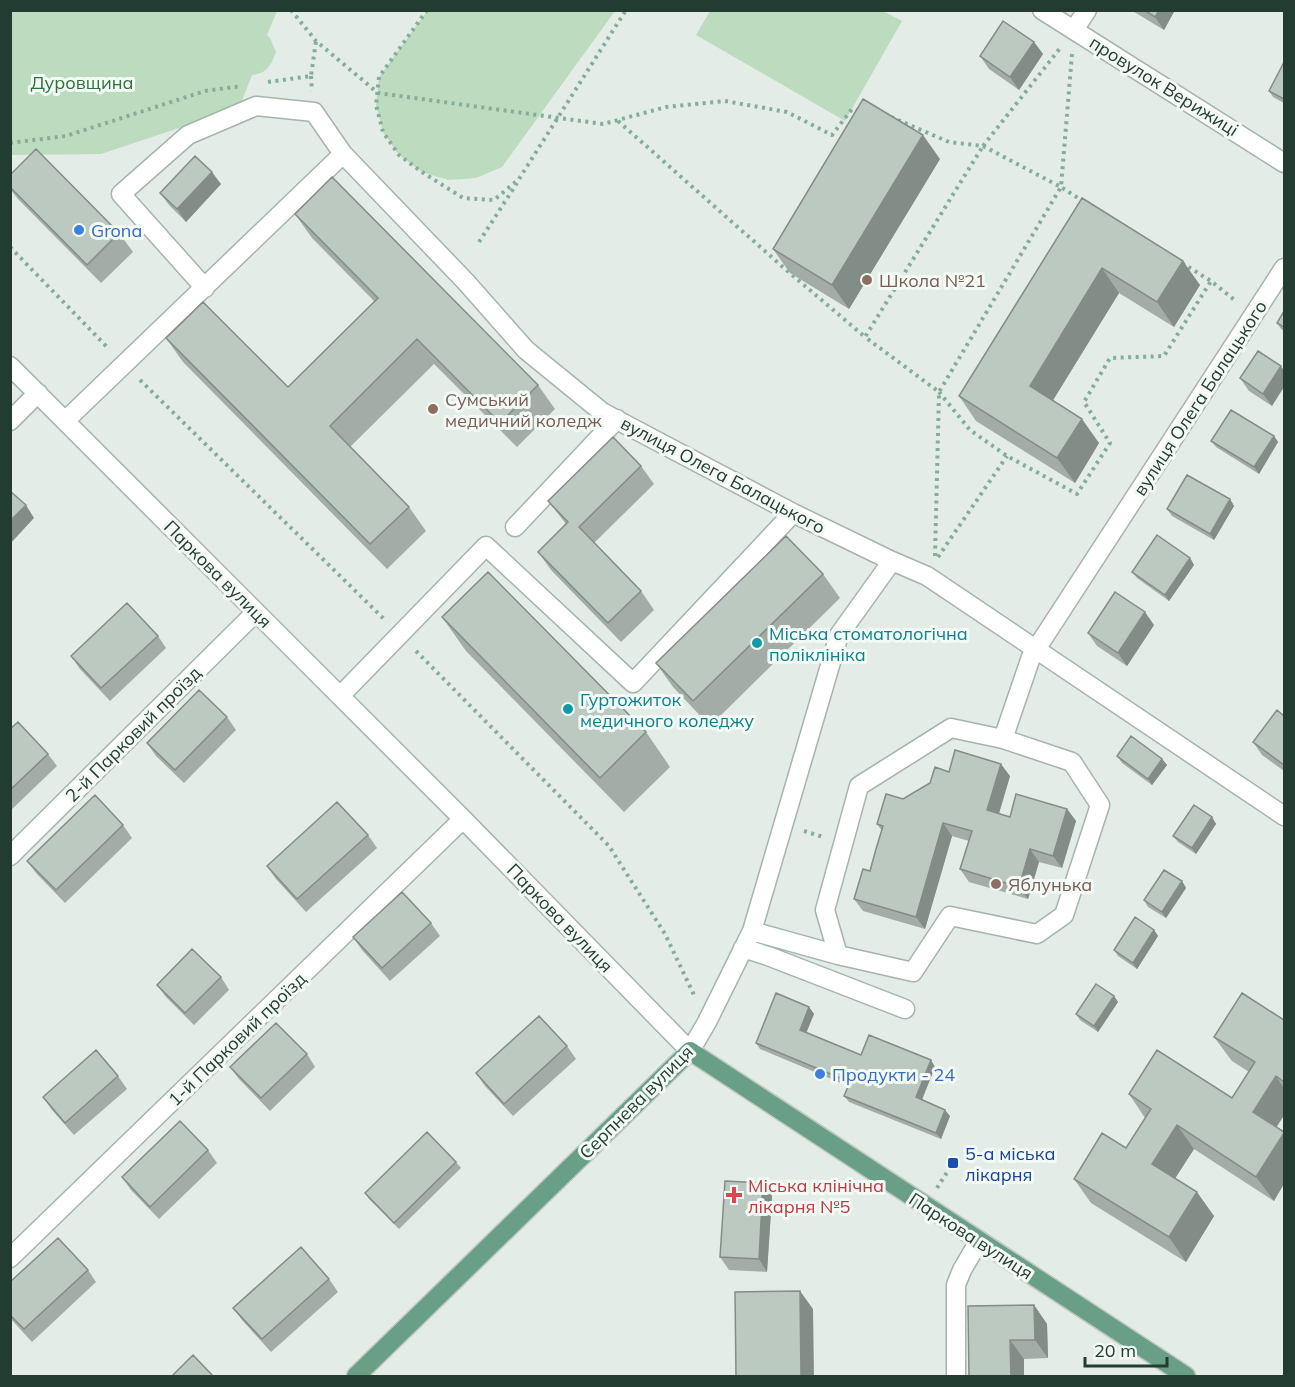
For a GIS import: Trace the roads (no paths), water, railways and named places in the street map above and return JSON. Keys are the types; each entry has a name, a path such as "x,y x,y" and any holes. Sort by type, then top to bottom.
{"main road":[{"name":"Паркова вулиця","path":"690,1051 1186,1377"},
{"name":"Серпнева вулиця","path":"356,1377 690,1051"}],"street":[{"name":"провулок Верижиці","path":"1042,10 1284,163"},
{"path":"1074,30 1087,10"},
{"name":"вулиця Олега Балацького","path":"205,288 121,194 188,135 256,106 314,112 343,154 466,282 526,350 602,412 793,513 927,576 1284,816"},
{"path":"65,421 343,154"},
{"name":"вулиця Олега Балацького","path":"1037,648 1284,268"},
{"name":"Паркова вулиця","path":"10,366 463,819 690,1051"},
{"path":"10,421 38,393"},
{"path":"515,527 617,419"},
{"path":"340,696 486,546 633,683 793,513"},
{"name":"Серпнева вулиця","path":"690,1051 752,931 839,635 892,561"},
{"name":"2-й Парковий проїзд","path":"10,856 256,612"},
{"path":"1003,739 1030,657 1037,648"},
{"path":"752,931 838,955 913,972 950,916 1037,934 1064,915 1100,805 1072,762 1003,739 951,728 859,786 825,910 838,955"},
{"name":"1-й Парковий проїзд","path":"10,1258 463,819"},
{"path":"743,948 905,1009"},
{"path":"956,1377 956,1285 979,1240"}],"place":[{"name":"Grona","path":"79,230"},
{"name":"Школа №21","path":"867,280"},
{"name":"Сумський медичний коледж","path":"433,409"},
{"name":"Міська стоматологічна поліклініка","path":"757,643"},
{"name":"Гуртожиток медичного коледжу","path":"568,709"},
{"name":"Яблунька","path":"996,884"},
{"name":"Продукти - 24","path":"820,1074"},
{"name":"5-а міська лікарня","path":"953,1163"},
{"name":"Міська клінічна лікарня №5","path":"734,1195"}],"park label":[{"name":"Дуровщина","path":"82,82"}]}
